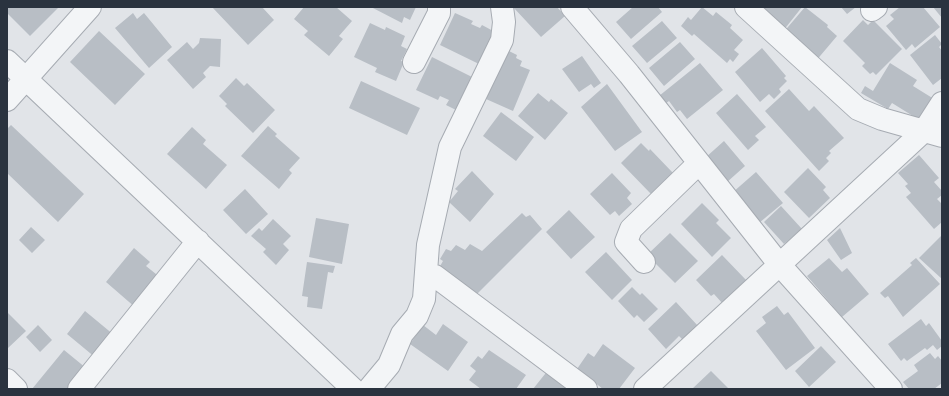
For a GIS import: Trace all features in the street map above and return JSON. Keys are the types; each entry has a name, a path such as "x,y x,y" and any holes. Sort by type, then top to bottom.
{"street":[{"path":"7,100 90,7"},
{"path":"414,62 439,13 439,7"},
{"path":"369,389 386,368 402,334 420,310 424,299 428,245 450,147 502,40 504,22 502,7"},
{"path":"572,7 629,74 779,264 891,389"},
{"path":"746,7 850,103 866,113 933,134"},
{"path":"7,61 353,389"},
{"path":"645,389 779,264 933,134 942,103"},
{"path":"644,262 626,242 631,229 699,164"},
{"path":"79,389 198,241"},
{"path":"426,274 435,276 586,389"},
{"path":"7,380 16,389"}],"building":[{"path":"7,7 59,7 30,36 7,13"},
{"path":"212,7 262,7 274,20 248,45"},
{"path":"304,7 336,7 352,21 339,36 343,39 329,56 304,35 308,31 294,19"},
{"path":"371,7 416,7 410,20 404,17 402,23"},
{"path":"513,7 557,7 565,16 541,37"},
{"path":"633,7 658,7 662,12 631,39 616,22"},
{"path":"702,7 713,16 716,12 732,25 730,28 743,40 734,50 739,54 733,62 730,59 727,63 694,34 692,36 681,26 688,17 691,20"},
{"path":"753,7 802,7 783,31"},
{"path":"805,7 828,25 827,27 837,36 815,62 782,34"},
{"path":"841,7 856,7 847,14"},
{"path":"900,7 923,7 940,27 915,48 912,44 906,50 886,26 894,19 890,15"},
{"path":"933,7 942,7 942,18"},
{"path":"133,13 137,19 144,13 172,47 149,68 115,28"},
{"path":"455,13 473,21 471,24 480,28 482,25 495,32 479,64 440,45"},
{"path":"863,20 868,25 873,20 902,49 876,75 873,72 870,74 862,66 865,63 843,41"},
{"path":"662,21 677,38 647,63 632,46"},
{"path":"370,23 385,30 386,27 405,36 401,46 407,49 401,61 404,62 396,81 375,72 377,68 354,57"},
{"path":"99,31 145,74 115,105 70,62"},
{"path":"935,35 942,44 939,47 942,51 942,78 933,85 910,55"},
{"path":"200,38 221,39 220,67 210,66 203,73 206,77 193,89 167,60 187,42 193,49 199,43"},
{"path":"680,42 695,59 664,86 649,68"},
{"path":"762,48 786,76 784,78 787,81 779,89 781,92 774,99 769,94 760,102 735,72"},
{"path":"507,50 517,55 516,58 522,61 520,66 530,70 513,111 486,99"},
{"path":"582,56 601,83 594,88 591,84 579,92 562,69"},
{"path":"432,57 474,78 458,111 446,105 449,100 440,96 438,100 416,90"},
{"path":"700,63 723,90 687,119 680,110 677,112 669,101 665,104 659,96"},
{"path":"890,63 917,80 913,86 934,99 921,121 892,103 888,109 861,93 865,86 873,91"},
{"path":"236,78 244,86 247,83 275,110 253,133 225,106 227,104 219,96"},
{"path":"361,81 420,108 407,135 349,108"},
{"path":"607,84 642,132 615,151 581,107"},
{"path":"789,89 809,111 814,106 844,138 829,151 831,153 826,158 829,161 819,171 765,111"},
{"path":"538,93 549,102 551,99 568,113 545,140 518,116"},
{"path":"737,94 766,127 755,136 759,140 748,150 716,113"},
{"path":"501,112 534,137 516,161 483,136"},
{"path":"11,125 84,194 58,222 7,173 7,129"},
{"path":"268,126 277,134 275,136 300,158 289,170 292,173 279,189 241,156"},
{"path":"192,127 206,140 203,144 227,165 206,189 167,154"},
{"path":"724,141 745,166 726,183 705,158"},
{"path":"641,143 649,151 650,149 673,173 651,194 621,163"},
{"path":"919,155 939,178 934,182 942,191 942,195 937,199 942,204 942,222 934,229 906,197 911,193 905,186 908,184 898,173"},
{"path":"808,168 826,187 823,190 830,198 809,218 784,192"},
{"path":"472,171 494,194 470,222 449,202 458,191 455,189"},
{"path":"756,172 783,203 759,223 732,193"},
{"path":"612,173 631,193 627,198 632,204 619,216 615,211 610,215 590,194"},
{"path":"245,189 268,214 246,234 223,210"},
{"path":"702,203 719,220 716,223 731,238 712,257 681,224"},
{"path":"781,206 802,229 784,244 764,222"},
{"path":"569,210 595,237 571,259 546,232"},
{"path":"522,213 526,217 530,215 542,229 476,295 439,268 443,261 440,259 446,249 451,251 456,245 465,250 470,244 482,251"},
{"path":"316,218 349,224 342,264 309,257"},
{"path":"273,219 291,236 283,244 289,250 276,265 263,252 266,249 251,236 259,228 262,231"},
{"path":"31,227 45,240 32,253 19,240"},
{"path":"840,228 852,253 841,260 827,240"},
{"path":"670,233 698,261 675,283 647,255"},
{"path":"942,235 942,279 919,258"},
{"path":"134,248 150,262 146,266 161,278 136,308 106,282"},
{"path":"606,252 632,280 612,300 585,272"},
{"path":"722,255 747,281 723,304 714,294 711,296 696,280"},
{"path":"829,258 842,272 847,268 869,294 842,317 807,276"},
{"path":"916,258 940,284 903,317 888,296 885,298 880,293 912,265 910,263"},
{"path":"307,262 335,266 333,273 328,272 322,309 307,307 308,297 302,296"},
{"path":"632,287 640,295 642,293 658,309 644,322 637,315 634,318 618,301"},
{"path":"676,302 698,326 683,340 679,336 666,349 648,329"},
{"path":"777,306 784,315 788,312 815,348 786,370 756,331 766,323 762,317"},
{"path":"85,311 114,335 96,358 67,334"},
{"path":"7,312 26,331 7,349"},
{"path":"921,319 926,326 929,323 942,341 942,346 937,350 933,345 927,350 925,348 907,361 904,358 901,361 888,344"},
{"path":"443,324 468,342 448,371 410,344 423,325 436,335"},
{"path":"38,325 52,340 40,352 26,337"},
{"path":"603,344 635,368 619,389 603,389 577,369 588,353 594,357"},
{"path":"821,346 836,362 809,387 795,371"},
{"path":"64,350 86,368 69,389 32,389"},
{"path":"489,350 526,375 516,389 481,389 469,380 476,371 470,366 478,356 482,359"},
{"path":"930,353 935,359 938,356 942,361 942,383 934,389 909,389 903,382 918,371 914,365"},
{"path":"549,369 574,389 533,389"},
{"path":"711,371 729,389 692,389"}]}
